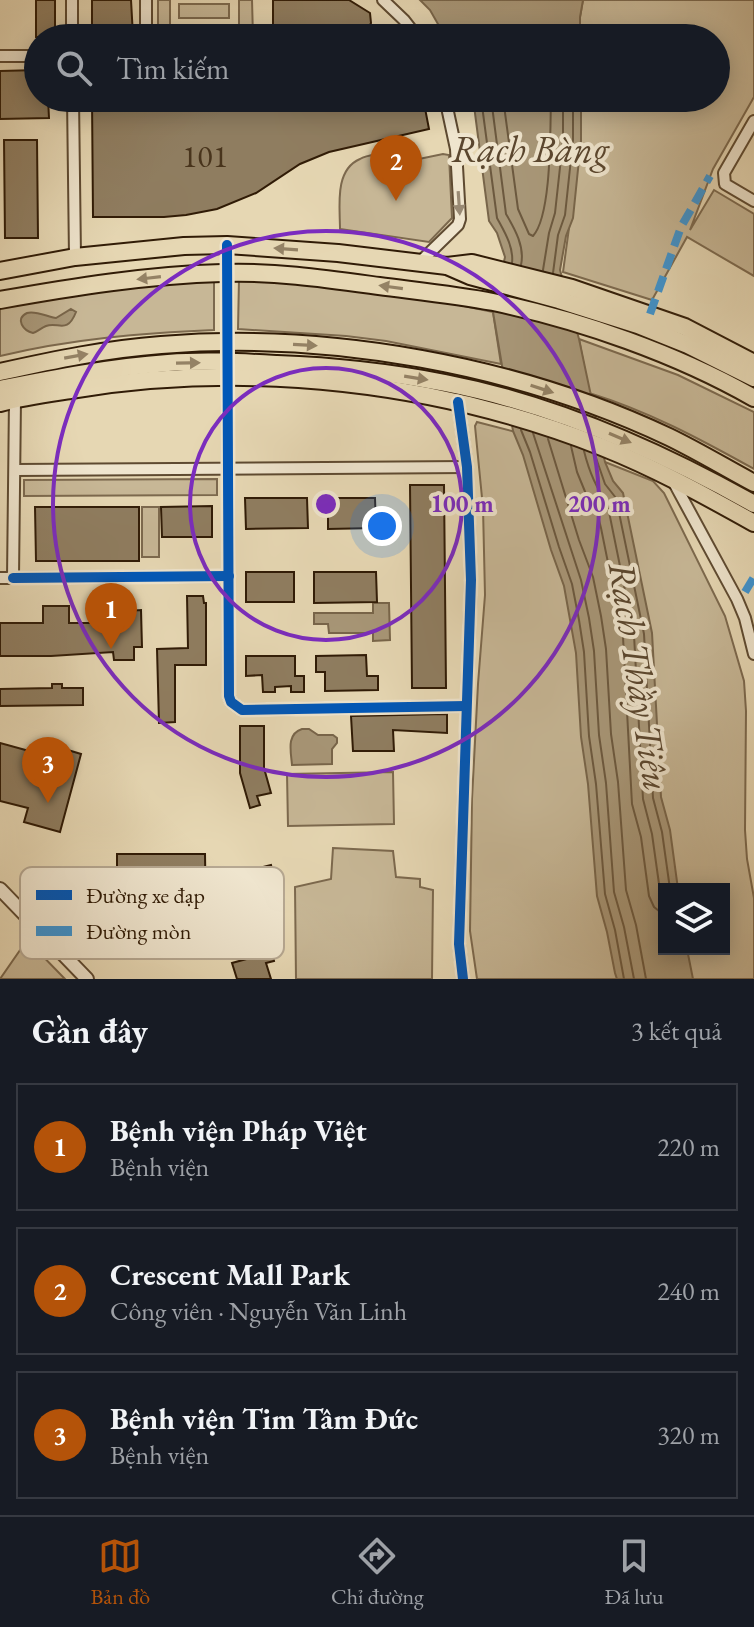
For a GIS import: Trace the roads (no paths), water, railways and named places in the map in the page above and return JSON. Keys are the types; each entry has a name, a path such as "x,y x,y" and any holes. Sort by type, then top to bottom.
{"main road":[{"path":"0,271 75,257 227,245 420,262 471,270 559,300 701,335 754,363"},
{"path":"0,300 71,287 177,275 227,273 298,276 468,298 542,315 630,342 687,364 754,398"},
{"path":"640,318 754,378"},
{"path":"0,372 75,355 162,345 227,342 349,348 393,354 467,368 550,391 653,430 754,483"},
{"path":"7,395 79,374 169,363 227,369 348,369 416,378 463,398 515,401 569,419 648,458 689,468 754,504"},
{"path":"648,458 671,477 754,523"}],"street":[{"path":"72,0 72,24"},
{"path":"146,0 146,24"},
{"path":"383,0 407,24"},
{"path":"0,56 24,56"},
{"path":"73,112 75,257"},
{"path":"420,262 458,225 460,219 455,144 448,112"},
{"path":"753,123 724,173 725,184 754,201"},
{"path":"227,245 231,702 242,710 466,706"},
{"path":"7,395 15,470 13,578"},
{"path":"463,398 471,580 459,944 463,979"},
{"path":"15,470 467,467"},
{"path":"671,477 737,599 754,654"},
{"path":"0,578 229,576"},
{"path":"0,889 20,910"},
{"path":"68,959 87,979"}],"water":[{"name":"Rạch Bàng","path":"420,0 583,0 580,24 438,24"},
{"name":"Rạch Bàng","path":"475,112 581,112 573,218 566,236 560,270 579,339 605,462 613,481 623,493 652,633 661,797 670,830 677,883 658,883 658,955 688,955 693,979 617,979 615,973 597,896 576,653 564,586 513,431 493,312 505,257 497,233 489,221"},
{"path":"71,309 76,312 66,325 50,325 33,333 21,321 30,312 56,318"},
{"path":"373,603 389,603 390,640 373,641 373,633 329,633 328,624 314,624 314,613 373,613"},
{"path":"302,729 337,738 332,749 332,764 292,765 292,739"}],"place":[{"name":"Crescent Mall Park","path":"396,201"},
{"name":"Bệnh viện Pháp Việt","path":"111,649"},
{"name":"Bệnh viện Tim Tâm Đức","path":"48,803"}],"water label":[{"name":"Rạch Thầy Tiêu","path":"640,676"}]}
